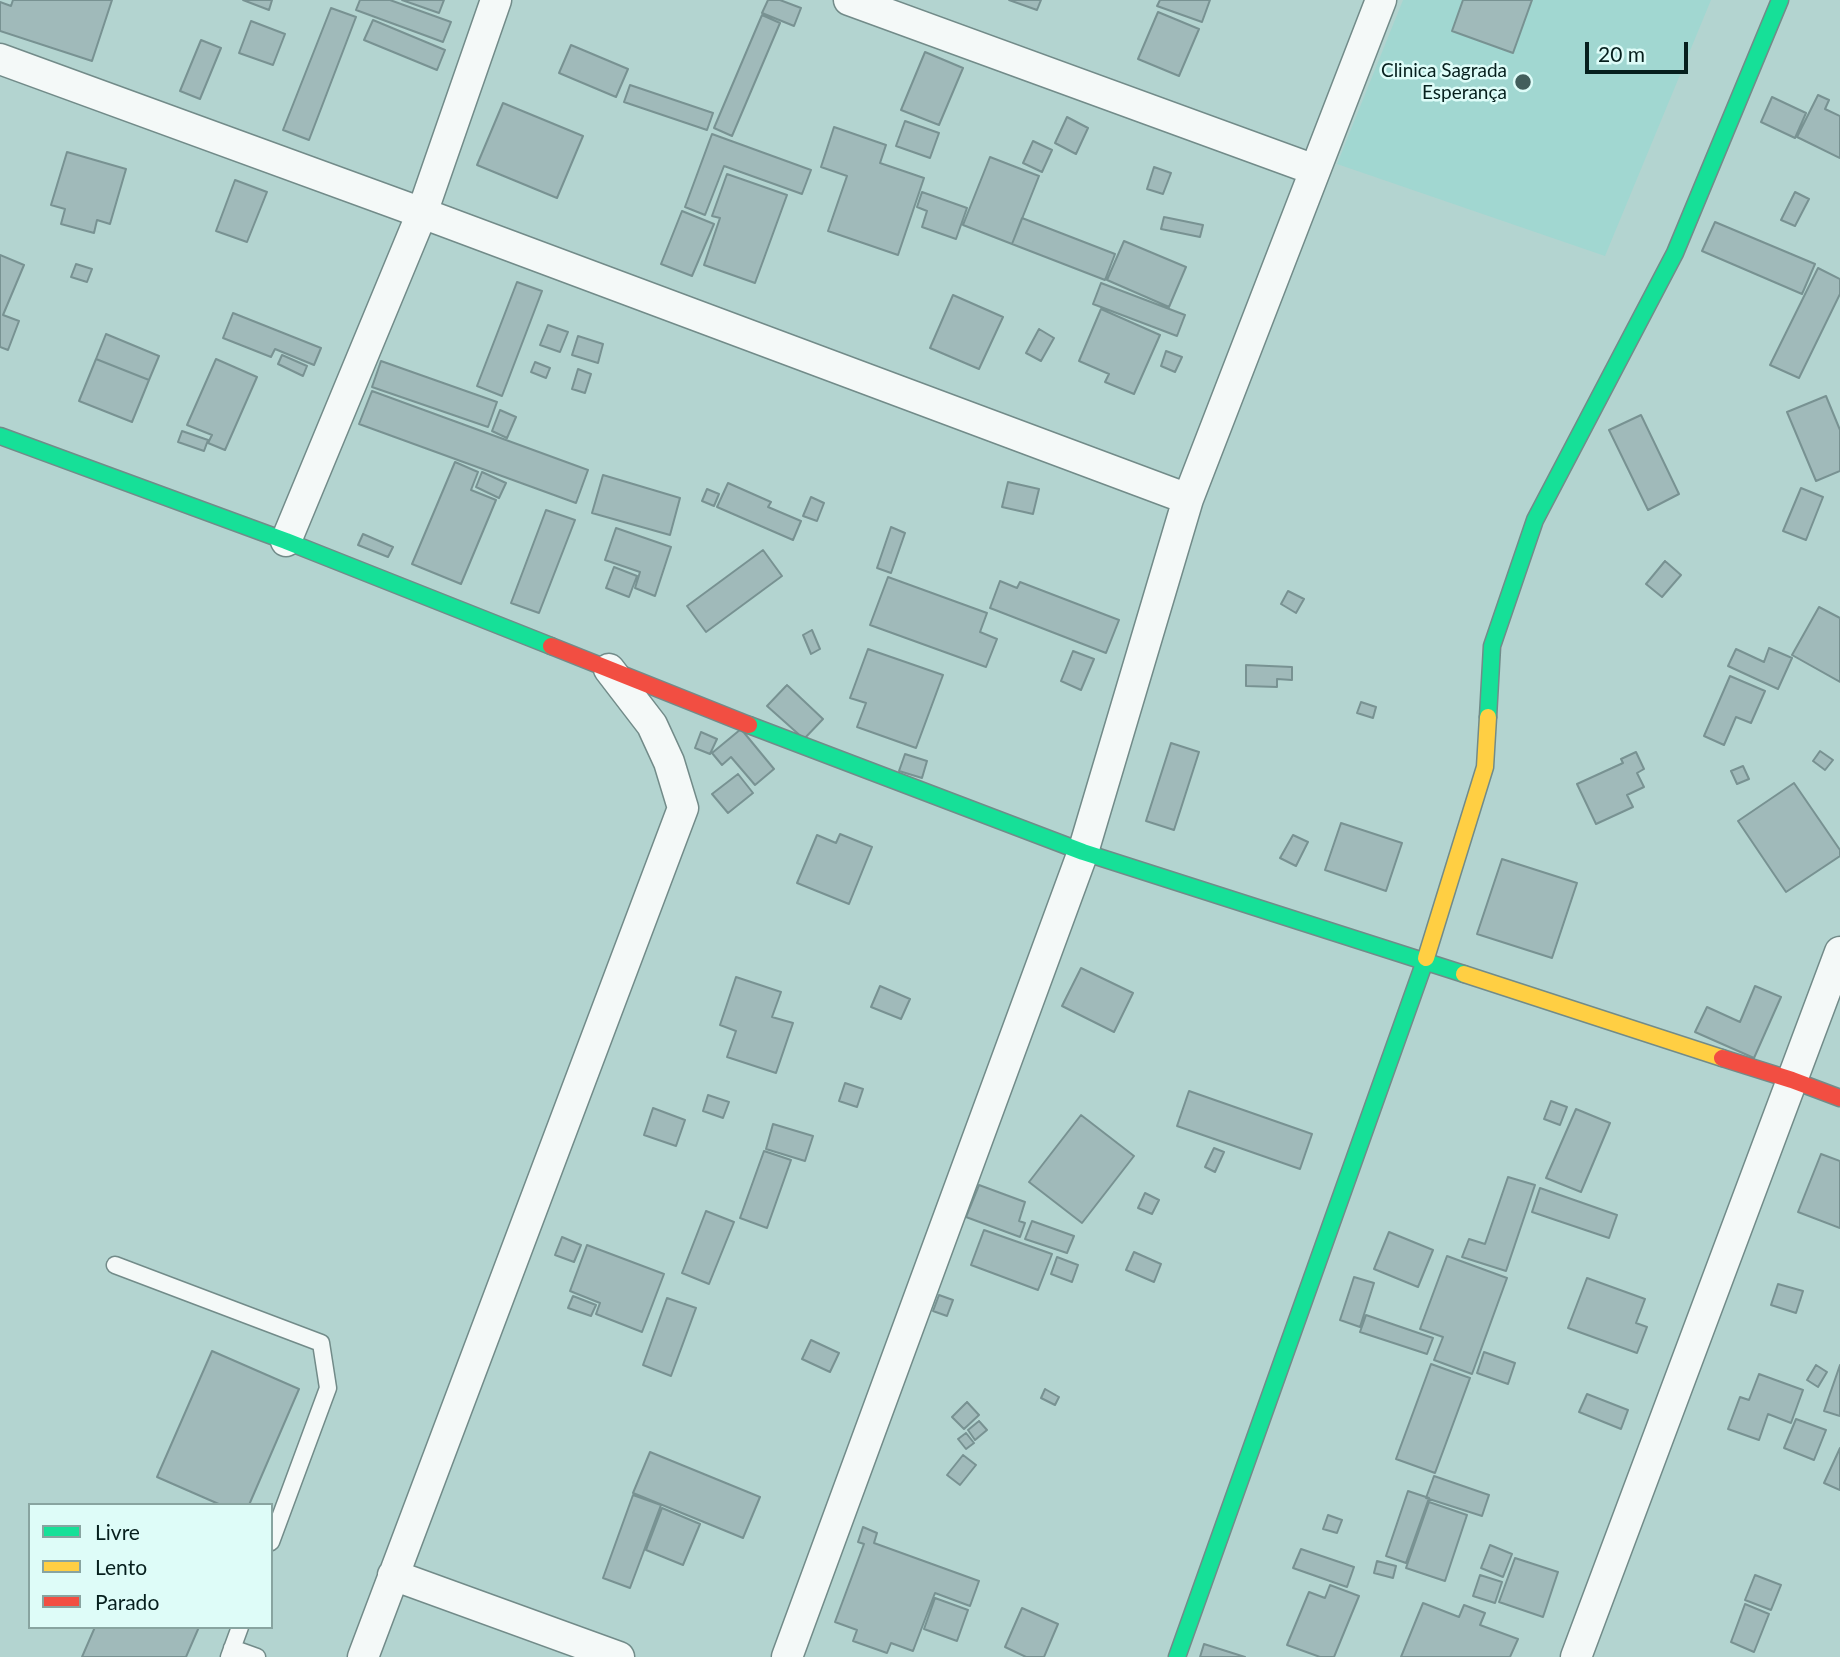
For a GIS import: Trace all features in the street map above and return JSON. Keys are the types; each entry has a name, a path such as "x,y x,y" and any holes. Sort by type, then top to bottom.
{"street":[{"path":"286,541 422,214 496,0"},
{"path":"849,0 1315,170"},
{"path":"787,1657 1083,852 1188,499 1381,0"},
{"path":"1177,1657 1424,963 1485,766 1492,646 1535,520 1675,253 1780,0"},
{"path":"0,58 1188,499"},
{"path":"0,436 286,541 826,755 1083,852 1792,1080 1840,1098"},
{"path":"363,1657 683,808 652,725 608,669"},
{"path":"1576,1657 1840,952"},
{"path":"393,1574 618,1657"}],"lane":[{"path":"115,1265 321,1343 328,1388 273,1537"},
{"path":"239,1629 230,1652 257,1657"}],"shaded area":[{"name":"Clinica Sagrada Esperança","path":"1403,0 1711,0 1605,256 1337,164"}],"building":[{"path":"13,0 112,0 92,61 0,31 0,2 11,6"},
{"path":"243,0 272,0 269,10"},
{"path":"360,0 390,0 451,22 443,42 356,10"},
{"path":"402,0 444,0 439,13"},
{"path":"768,0 780,0 801,8 794,26 762,13"},
{"path":"1009,0 1041,0 1037,10"},
{"path":"1160,0 1210,0 1202,22 1157,6"},
{"path":"1463,0 1532,0 1513,53 1452,31"},
{"path":"331,8 356,17 309,140 283,130"},
{"path":"1158,12 1199,29 1179,76 1138,59"},
{"path":"762,15 780,23 732,136 714,128"},
{"path":"373,20 445,50 437,70 364,40"},
{"path":"251,21 285,34 273,65 239,53"},
{"path":"201,40 221,48 200,99 180,91"},
{"path":"571,45 628,69 616,97 559,73"},
{"path":"925,52 963,68 939,125 901,110"},
{"path":"630,85 713,113 707,130 624,102"},
{"path":"1818,95 1829,100 1825,109 1840,116 1840,158 1797,137"},
{"path":"1772,97 1806,113 1795,138 1761,122"},
{"path":"503,103 583,136 557,198 477,165"},
{"path":"1067,117 1088,128 1076,154 1055,143"},
{"path":"905,121 939,133 930,158 896,146"},
{"path":"834,127 886,145 880,163 924,178 898,255 828,231 847,176 821,167"},
{"path":"712,134 811,170 802,194 724,166 705,215 685,207"},
{"path":"1033,141 1052,150 1042,172 1023,163"},
{"path":"67,152 126,169 110,224 97,220 94,233 61,224 65,209 51,205"},
{"path":"990,157 1039,176 1012,244 963,225"},
{"path":"1154,167 1171,173 1163,194 1147,189"},
{"path":"727,174 787,195 755,283 704,265 720,218 712,216"},
{"path":"235,180 267,192 247,242 216,231"},
{"path":"922,192 967,208 956,239 922,227 927,211 917,207"},
{"path":"1795,192 1809,199 1795,226 1781,220"},
{"path":"682,211 714,224 692,276 661,264"},
{"path":"1164,217 1203,225 1200,237 1161,229"},
{"path":"1022,218 1115,254 1105,280 1012,244"},
{"path":"1715,222 1815,264 1802,294 1702,251"},
{"path":"1124,241 1186,267 1169,307 1107,280"},
{"path":"0,255 24,265 3,315 19,321 8,350 0,347"},
{"path":"76,264 92,269 87,282 71,277"},
{"path":"1818,268 1840,279 1840,294 1799,378 1770,365"},
{"path":"517,282 542,291 502,396 477,386"},
{"path":"1101,283 1185,315 1177,336 1093,304"},
{"path":"953,295 1003,317 979,369 930,348"},
{"path":"1101,309 1160,335 1134,394 1105,382 1109,374 1079,361"},
{"path":"233,313 321,348 314,365 275,349 271,357 223,338"},
{"path":"548,325 568,332 560,352 540,345"},
{"path":"1039,329 1054,338 1041,361 1026,353"},
{"path":"106,334 159,356 149,380 96,359"},
{"path":"578,336 603,344 598,363 572,355"},
{"path":"1166,351 1182,357 1175,372 1161,366"},
{"path":"282,355 307,366 303,376 278,364"},
{"path":"96,359 149,380 132,422 79,401"},
{"path":"216,359 257,377 225,450 208,443 212,435 187,425"},
{"path":"381,361 497,402 488,427 372,387"},
{"path":"535,362 550,368 546,378 531,372"},
{"path":"578,369 591,374 585,393 572,389"},
{"path":"372,391 588,470 576,503 359,424"},
{"path":"1826,396 1840,430 1840,471 1816,481 1787,412"},
{"path":"500,410 516,417 507,438 492,431"},
{"path":"1641,415 1679,494 1648,510 1609,430"},
{"path":"182,431 208,440 204,451 178,442"},
{"path":"455,462 478,472 471,490 496,500 461,584 412,564"},
{"path":"482,472 506,483 499,498 476,487"},
{"path":"603,475 680,498 670,535 592,513"},
{"path":"1008,482 1039,489 1033,514 1002,507"},
{"path":"728,483 771,502 768,507 801,521 793,540 717,507"},
{"path":"1801,488 1823,497 1806,540 1783,531"},
{"path":"707,489 719,494 714,506 702,501"},
{"path":"811,497 824,503 817,521 803,516"},
{"path":"546,510 575,520 539,613 511,603"},
{"path":"891,527 905,533 891,573 877,568"},
{"path":"616,528 671,547 655,596 635,588 640,572 605,560"},
{"path":"363,534 393,547 388,557 358,545"},
{"path":"763,550 782,576 706,632 687,606"},
{"path":"1665,561 1681,575 1662,597 1646,584"},
{"path":"614,567 637,576 629,597 606,588"},
{"path":"888,577 987,613 980,632 997,639 986,667 870,625"},
{"path":"1000,581 1017,588 1020,582 1119,620 1106,653 990,608"},
{"path":"1288,591 1304,599 1296,613 1281,604"},
{"path":"1819,607 1840,618 1840,682 1792,655"},
{"path":"812,630 820,649 811,654 803,635"},
{"path":"1769,648 1792,658 1778,689 1728,666 1736,649 1764,662"},
{"path":"868,649 943,675 916,748 857,727 866,703 850,698"},
{"path":"1073,651 1094,659 1081,690 1061,681"},
{"path":"1246,665 1292,667 1292,680 1277,679 1277,687 1246,686"},
{"path":"1730,676 1765,691 1751,723 1736,717 1724,745 1704,736"},
{"path":"787,685 823,719 804,739 767,706"},
{"path":"1361,702 1376,707 1373,718 1357,713"},
{"path":"741,729 774,769 755,785 731,757 722,765 712,753"},
{"path":"701,732 717,739 710,754 695,748"},
{"path":"1171,743 1199,752 1174,830 1146,821"},
{"path":"1820,751 1833,760 1825,770 1813,761"},
{"path":"1636,752 1644,769 1637,773 1644,787 1627,795 1633,807 1596,824 1577,784 1623,763 1621,759"},
{"path":"905,754 927,761 922,778 899,771"},
{"path":"1743,766 1749,779 1737,784 1731,771"},
{"path":"738,774 753,793 728,813 712,794"},
{"path":"1794,783 1840,850 1840,856 1786,892 1738,821"},
{"path":"1341,823 1402,843 1386,891 1325,870"},
{"path":"840,834 872,847 849,904 797,883 817,835 836,843"},
{"path":"1293,835 1308,842 1296,866 1280,858"},
{"path":"1502,859 1577,883 1552,958 1477,934"},
{"path":"1081,968 1133,993 1114,1032 1062,1006"},
{"path":"736,977 781,992 772,1017 793,1023 776,1073 727,1057 736,1031 720,1025"},
{"path":"880,986 910,999 901,1019 871,1007"},
{"path":"1755,986 1781,997 1754,1058 1695,1032 1707,1007 1740,1022"},
{"path":"845,1083 863,1089 857,1107 839,1101"},
{"path":"1189,1091 1312,1134 1300,1169 1177,1126"},
{"path":"708,1095 729,1102 723,1118 703,1111"},
{"path":"1551,1101 1567,1107 1560,1125 1544,1119"},
{"path":"653,1108 685,1120 676,1146 644,1135"},
{"path":"1576,1109 1610,1123 1581,1192 1546,1178"},
{"path":"1081,1115 1134,1156 1082,1223 1029,1182"},
{"path":"773,1124 813,1136 805,1161 766,1149"},
{"path":"1214,1148 1224,1152 1215,1172 1205,1167"},
{"path":"764,1151 791,1160 767,1228 740,1218"},
{"path":"1821,1154 1840,1161 1840,1228 1798,1212"},
{"path":"1508,1177 1535,1185 1506,1271 1462,1257 1469,1239 1485,1244"},
{"path":"979,1185 1025,1202 1019,1221 1025,1223 1020,1237 966,1217"},
{"path":"1540,1188 1617,1215 1609,1238 1532,1212"},
{"path":"1145,1193 1159,1200 1152,1214 1138,1208"},
{"path":"706,1211 734,1222 709,1284 682,1273"},
{"path":"1032,1221 1074,1236 1067,1253 1025,1239"},
{"path":"984,1230 1052,1254 1038,1290 971,1265"},
{"path":"1389,1232 1433,1250 1418,1287 1374,1269"},
{"path":"562,1237 581,1245 574,1262 555,1255"},
{"path":"587,1245 664,1274 642,1332 596,1314 600,1303 570,1291"},
{"path":"1134,1252 1161,1264 1154,1282 1126,1270"},
{"path":"1447,1256 1507,1278 1472,1374 1434,1360 1443,1337 1420,1329"},
{"path":"1057,1257 1078,1265 1072,1282 1051,1274"},
{"path":"1354,1277 1374,1283 1360,1327 1340,1320"},
{"path":"1587,1278 1645,1299 1636,1323 1647,1327 1637,1353 1568,1328"},
{"path":"1778,1284 1803,1291 1796,1313 1771,1305"},
{"path":"939,1295 953,1300 947,1316 933,1311"},
{"path":"573,1296 596,1305 591,1316 568,1308"},
{"path":"667,1298 696,1308 671,1376 643,1365"},
{"path":"1366,1315 1433,1338 1427,1354 1360,1332"},
{"path":"811,1340 839,1353 830,1372 802,1359"},
{"path":"212,1351 299,1389 250,1503 216,1503 157,1477"},
{"path":"1484,1352 1515,1363 1508,1384 1477,1373"},
{"path":"1431,1364 1470,1378 1435,1473 1396,1459"},
{"path":"1816,1365 1827,1372 1818,1387 1807,1380"},
{"path":"1840,1365 1840,1416 1824,1411"},
{"path":"1759,1374 1803,1390 1791,1423 1768,1414 1759,1440 1728,1429 1740,1397 1749,1400"},
{"path":"1045,1389 1059,1397 1055,1405 1041,1398"},
{"path":"1587,1394 1628,1410 1621,1429 1579,1412"},
{"path":"967,1402 979,1415 964,1429 952,1417"},
{"path":"1796,1419 1826,1430 1814,1460 1784,1448"},
{"path":"979,1421 987,1430 975,1440 968,1430"},
{"path":"966,1433 974,1443 966,1449 958,1439"},
{"path":"1840,1448 1840,1490 1824,1483"},
{"path":"650,1452 760,1497 743,1538 633,1493"},
{"path":"963,1455 976,1465 960,1485 947,1475"},
{"path":"1434,1476 1489,1495 1482,1516 1426,1498"},
{"path":"1408,1491 1429,1498 1406,1563 1386,1556"},
{"path":"633,1495 661,1505 630,1588 603,1578"},
{"path":"1429,1502 1467,1515 1445,1581 1406,1568"},
{"path":"662,1508 700,1524 683,1565 646,1550"},
{"path":"1328,1515 1342,1520 1337,1533 1323,1529"},
{"path":"863,1527 877,1533 874,1543 979,1581 970,1606 935,1593 913,1651 891,1643 887,1653 853,1641 857,1630 835,1622 864,1544 858,1542"},
{"path":"1490,1545 1512,1554 1503,1577 1481,1568"},
{"path":"1301,1549 1354,1567 1347,1587 1293,1568"},
{"path":"1515,1558 1558,1572 1543,1617 1499,1602"},
{"path":"1377,1561 1396,1566 1393,1578 1374,1573"},
{"path":"1480,1575 1502,1582 1495,1603 1473,1596"},
{"path":"1755,1575 1781,1585 1771,1610 1745,1600"},
{"path":"1330,1585 1359,1596 1334,1657 1320,1657 1287,1645 1309,1592 1325,1598"},
{"path":"935,1598 968,1610 957,1641 924,1629"},
{"path":"1423,1603 1459,1617 1464,1605 1485,1613 1480,1625 1518,1639 1510,1657 1401,1657"},
{"path":"1745,1604 1769,1614 1754,1652 1731,1642"},
{"path":"1022,1608 1058,1624 1044,1657 1026,1657 1005,1647"},
{"path":"94,1629 198,1629 186,1657 82,1657"},
{"path":"1204,1644 1245,1657 1200,1657"}],"traffic: fast":[{"path":"1488,717 1492,646 1535,520 1675,253 1780,0"},
{"path":"0,436 286,541 551,646"},
{"path":"749,725 1083,852 1464,974"},
{"path":"1177,1657 1426,958"}],"traffic: slow":[{"path":"1426,958 1485,767 1488,717"},
{"path":"1464,974 1722,1058"}],"traffic: jam":[{"path":"551,646 749,725"},
{"path":"1722,1058 1840,1098"}],"place":[{"name":"Clinica Sagrada Esperança","path":"1523,82"}]}
